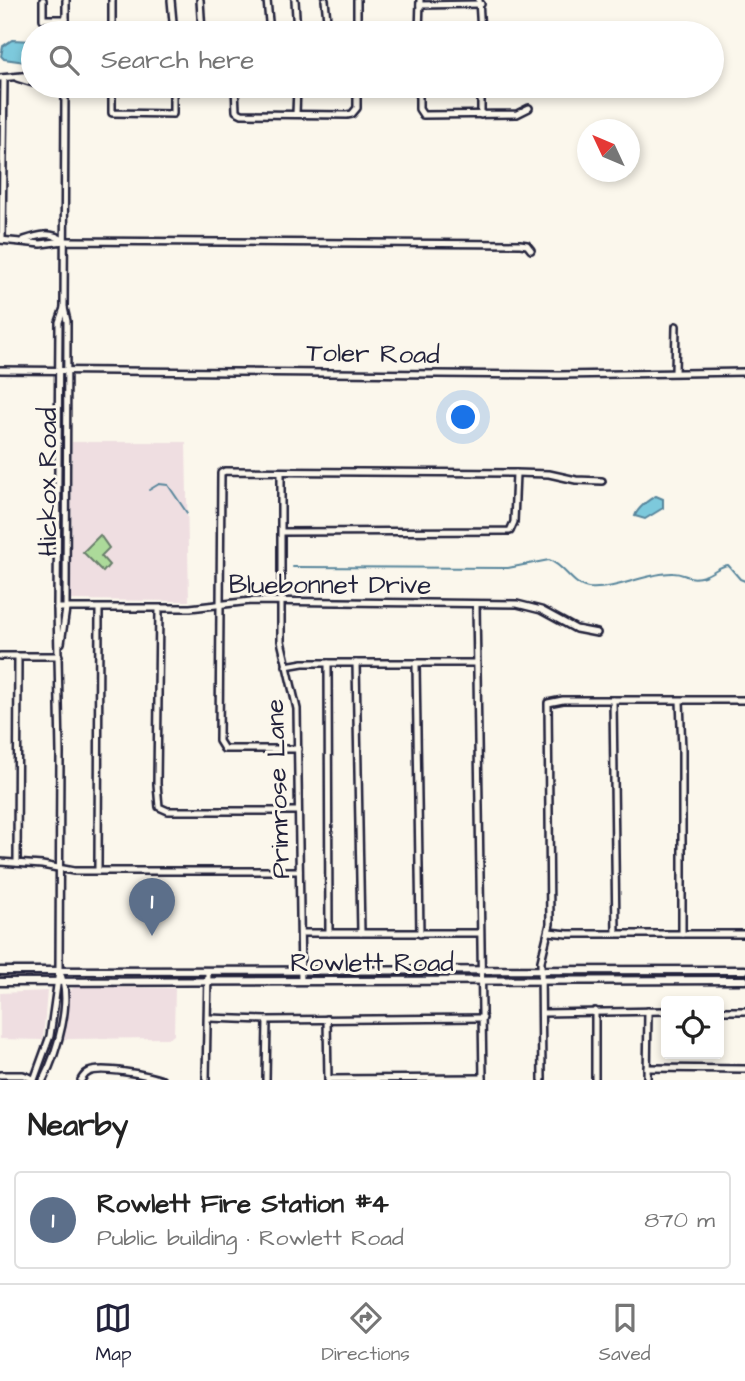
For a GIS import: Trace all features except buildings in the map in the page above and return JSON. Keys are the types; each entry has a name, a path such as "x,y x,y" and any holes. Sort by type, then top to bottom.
{"main road":[{"name":"Rowlett Road","path":"0,971 745,970"},
{"name":"Rowlett Road","path":"0,982 745,981"}],"street":[{"path":"43,0 43,19 66,19 66,0"},
{"path":"111,0 112,21"},
{"path":"171,0 173,21"},
{"path":"200,0 201,21"},
{"path":"267,0 269,21"},
{"path":"296,0 297,21"},
{"path":"326,0 327,21"},
{"path":"357,0 357,21"},
{"path":"419,21 420,3 480,2 481,21"},
{"path":"21,77 2,78 1,240 23,240 40,234 57,235 64,240 520,244 527,245 531,250"},
{"path":"17,78 21,79"},
{"name":"Hickox Road","path":"59,656 66,609 65,98"},
{"path":"112,98 112,113 173,114 173,98"},
{"path":"235,98 236,111 242,114 347,115 355,112 357,98"},
{"path":"296,114 297,98"},
{"path":"419,98 420,113 423,115 517,114 529,108"},
{"path":"481,98 481,114"},
{"name":"Hickox Road","path":"34,1080 51,1033 55,982 59,971 59,322 64,308"},
{"path":"675,372 676,326"},
{"name":"Toler Road","path":"0,370 559,374 745,372"},
{"name":"Primrose Lane","path":"281,472 281,641 298,709 301,981"},
{"path":"298,749 228,749 221,746 219,741 221,473 516,473 602,481"},
{"path":"282,532 510,531 514,522 516,473"},
{"path":"59,489 67,489"},
{"path":"58,500 61,504 60,545 66,550"},
{"name":"Bluebonnet Drive","path":"57,608 159,609 280,601 529,605 566,625 597,633"},
{"path":"327,1019 328,1079 483,1079 476,604"},
{"path":"99,609 99,870"},
{"path":"159,609 159,807 169,811 298,811"},
{"path":"0,656 59,656"},
{"path":"17,863 18,656"},
{"path":"286,666 295,663 476,663"},
{"path":"328,663 329,933"},
{"path":"356,663 361,933"},
{"path":"416,664 419,934"},
{"path":"542,1080 542,955 550,924 548,704 563,700 745,700"},
{"path":"613,700 616,934"},
{"path":"680,701 682,934"},
{"path":"0,862 59,870 299,871"},
{"path":"549,932 745,934"},
{"path":"300,933 480,933"},
{"name":"Hickox Road","path":"59,971 65,982"},
{"path":"206,1080 208,971"},
{"path":"43,1080 59,1036 65,982"},
{"path":"595,1011 595,1080"},
{"path":"647,1080 648,1011"},
{"path":"543,1013 661,1011"},
{"path":"724,1011 745,1012"},
{"path":"208,1018 483,1018"},
{"path":"267,1020 267,1080"},
{"path":"51,1033 59,1036"},
{"path":"647,1068 745,1069"},
{"path":"81,1080 87,1072 93,1070 123,1072 162,1080"},
{"path":"0,1075 23,1075 34,1080"}],"shaded area":[{"path":"72,442 186,442 189,601 71,600"},
{"path":"74,987 175,988 174,1035 170,1038 62,1039 69,991"},
{"path":"47,991 43,1040 0,1039 0,993"}],"green space":[{"path":"100,535 109,548 101,556 109,565 103,572 83,552"}],"water":[{"path":"12,40 21,40 21,61 4,59 1,56 3,46"},
{"path":"656,496 663,499 663,508 645,519 635,516 644,504"}],"waterway":[{"path":"149,490 159,484 168,485 187,513"},
{"path":"293,567 508,568 549,560 583,586 598,588 663,573 699,577 728,565 745,581"}],"place":[{"name":"Rowlett Fire Station #4","path":"152,936"}]}
